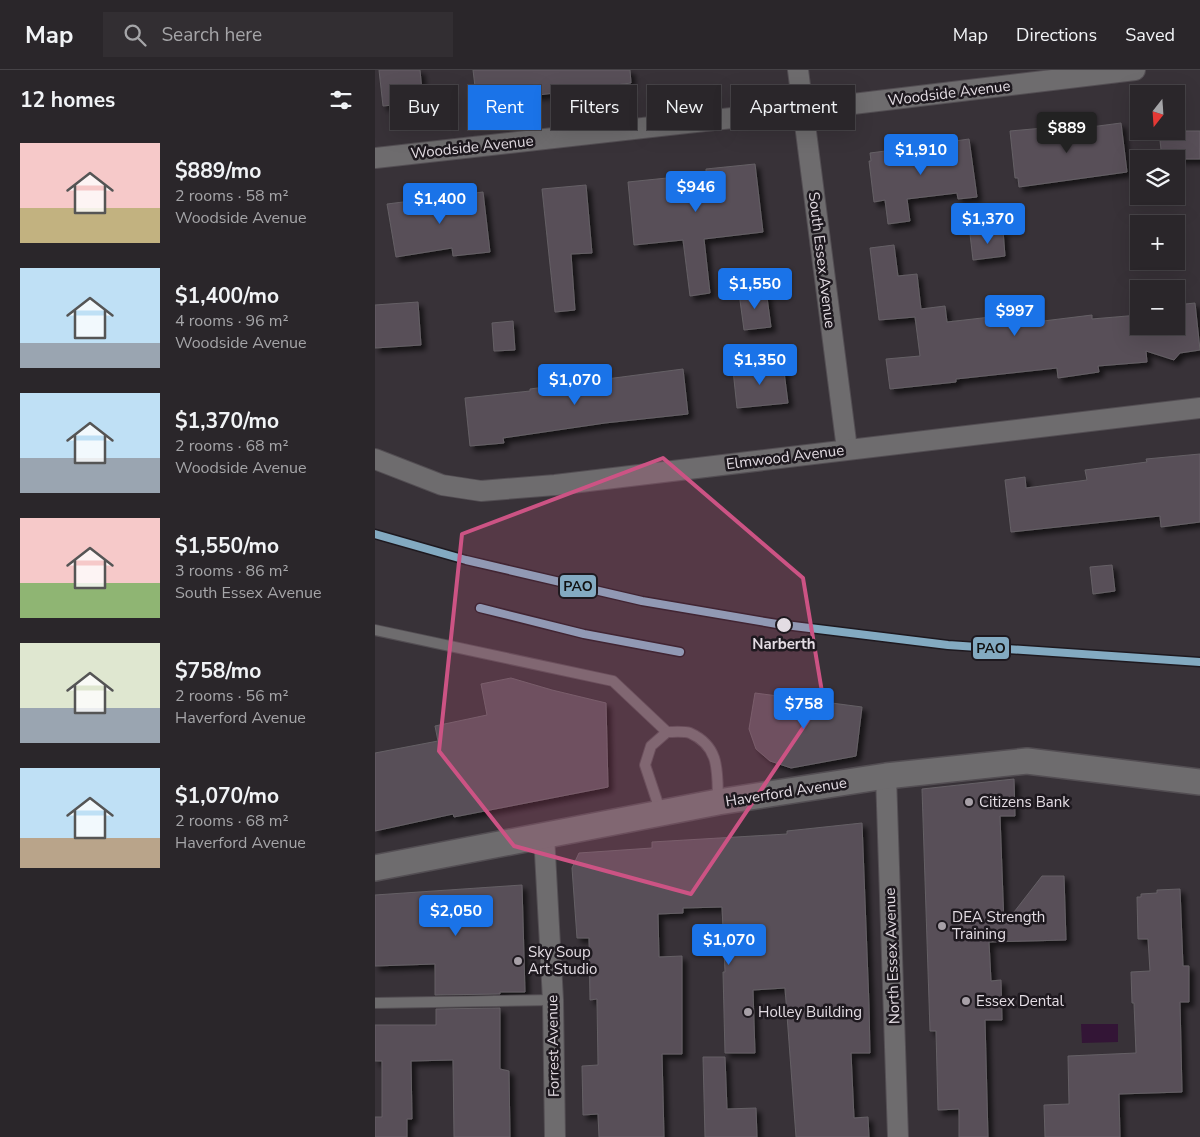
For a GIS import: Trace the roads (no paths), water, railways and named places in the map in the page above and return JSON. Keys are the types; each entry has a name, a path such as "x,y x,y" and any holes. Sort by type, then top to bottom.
{"street":[{"name":"South Essex Avenue","path":"798,70 800,85"},
{"name":"Woodside Avenue","path":"855,104 1135,70"},
{"name":"Woodside Avenue","path":"375,158 731,118"},
{"name":"South Essex Avenue","path":"806,130 847,449"},
{"name":"Elmwood Avenue","path":"375,459 442,485 481,490 555,485 1200,408"},
{"name":"Haverford Avenue","path":"375,868 718,802 886,776 1027,761 1200,782"},
{"name":"North Essex Avenue","path":"886,776 898,1137"},
{"name":"Forrest Avenue","path":"544,835 553,1000 555,1137"}],"lane":[{"path":"375,630 613,681 667,732 689,733 706,744 717,761 718,802"},
{"path":"661,814 645,765 651,746 667,732"},
{"path":"375,1003 553,1000"}],"place":[{"name":"Narberth","path":"784,625"},
{"name":"Citizens Bank","path":"969,802"},
{"name":"DEA Strength Training","path":"942,926"},
{"name":"Sky Soup Art Studio","path":"518,961"},
{"name":"Essex Dental","path":"966,1001"},
{"name":"Holley Building","path":"748,1012"}]}
